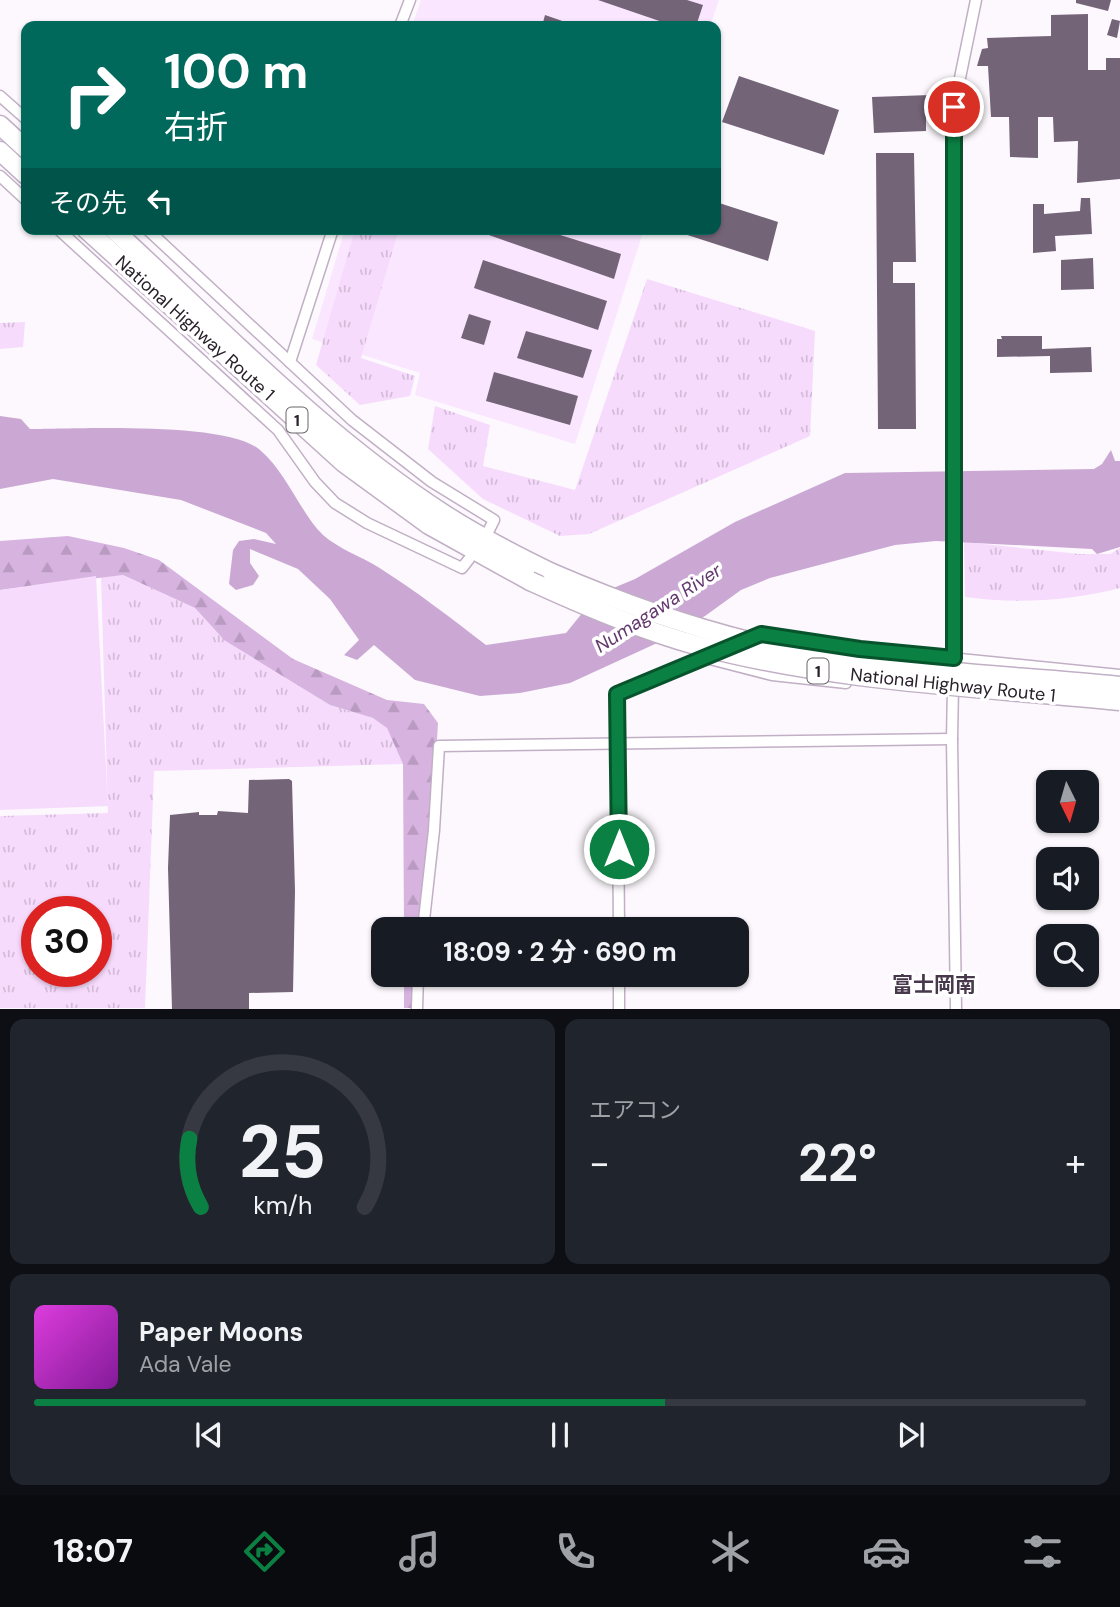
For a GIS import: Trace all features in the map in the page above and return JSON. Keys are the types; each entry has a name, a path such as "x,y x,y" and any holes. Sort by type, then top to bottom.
{"highway":[{"path":"0,125 21,144"},
{"path":"0,151 21,170"},
{"name":"National Highway Route 1","path":"93,235 344,463 429,525 530,581 630,623 698,645 816,671 1120,701"},
{"name":"National Highway Route 1","path":"120,235 357,450 442,513 497,546 552,573 638,608 754,643 878,663 1120,686"}],"street":[{"path":"402,21 410,0"},
{"path":"956,1009 952,738 955,579 954,107 976,0"},
{"path":"0,96 21,115"},
{"path":"0,176 21,195"},
{"path":"65,235 278,430 315,482 335,503 367,523 462,568 469,559"},
{"path":"153,235 390,451 494,520 488,532"},
{"path":"290,362 332,235"},
{"path":"619,917 617,694 761,634 860,649 1120,675"},
{"path":"705,658 772,675 1120,709"},
{"path":"424,917 434,830 439,746 952,738"},
{"path":"417,1009 418,987"},
{"path":"619,987 620,1009"}],"shaded area":[{"path":"421,0 719,0 712,21 414,21"},
{"path":"343,235 642,235 575,444 415,395 420,373 312,339"}],"green space":[{"path":"353,235 397,235 361,358 415,376 410,396 360,405 316,365"},
{"path":"647,279 815,331 810,436 589,534 560,536 483,499 428,449 435,406 490,425 483,466 575,490"},
{"path":"25,322 23,347 0,349 0,323"},
{"path":"68,536 124,548 159,560 293,659 387,700 424,704 438,723 427,917 404,917 403,764 387,728 373,718 330,705 224,640 195,608 123,575 0,590 0,541"},
{"path":"964,542 1080,554 1110,554 1120,548 1120,588 1082,596 1042,600 965,597"},
{"path":"123,575 195,608 220,636 330,705 390,723 403,764 154,771 145,1008 0,1008 0,816 108,813 101,576"},
{"path":"96,576 108,806 0,810 0,590"},
{"path":"404,987 423,987 422,1008 404,1008"}],"water":[{"name":"Numagawa River","path":"0,416 21,419 30,429 150,429 217,434 243,441 270,459 323,535 392,576 486,645 566,633 588,606 587,599 635,579 735,522 845,473 1094,469 1102,464 1111,450 1115,461 1120,461 1120,547 1097,554 1092,549 936,541 895,545 770,578 741,590 705,616 655,644 570,683 520,693 480,696 415,680 374,645 357,660 344,655 359,640 330,599 298,569 250,549 250,563 259,576 253,585 236,590 229,584 233,550 239,541 254,539 276,544 266,533 181,500 53,479 0,489"}],"building":[{"path":"598,0 687,0 703,5 698,21 659,21"},
{"path":"1076,0 1111,0 1108,11 1076,3"},
{"path":"1088,14 1088,70 1106,70 1106,58 1120,58 1120,179 1077,183 1078,141 1054,142 1053,117 1038,117 1038,158 1010,157 1009,117 991,117 988,66 977,66 982,49 988,48 987,38 1051,36 1051,15"},
{"path":"545,15 562,21 543,21"},
{"path":"1112,19 1120,21 1117,38 1107,35"},
{"path":"739,76 839,110 824,155 722,122"},
{"path":"931,95 932,113 926,114 926,131 874,133 872,97"},
{"path":"876,153 914,153 916,262 893,262 893,283 915,283 916,429 878,429"},
{"path":"1081,198 1090,198 1092,234 1055,236 1056,251 1033,253 1033,204 1044,204 1044,214 1080,211"},
{"path":"721,204 778,222 768,261 687,235 721,235"},
{"path":"489,235 560,235 621,254 614,279"},
{"path":"1093,258 1094,289 1061,290 1061,260"},
{"path":"483,260 607,301 598,330 474,288"},
{"path":"469,314 491,321 484,345 461,338"},
{"path":"526,331 592,350 583,378 517,358"},
{"path":"1001,336 1042,336 1042,349 1091,347 1092,372 1050,373 1050,356 997,357 997,339 1002,339"},
{"path":"494,372 578,396 570,425 486,401"},
{"path":"249,780 292,781 295,891 293,992 249,993 249,1009 172,1009 168,868 170,815 199,812 199,815 217,815 218,811 248,813"}],"district":[{"name":"富士岡南","path":"934,985"}],"route":[{"path":"619,849 617,694 761,634 860,649 954,658 954,107"}]}
